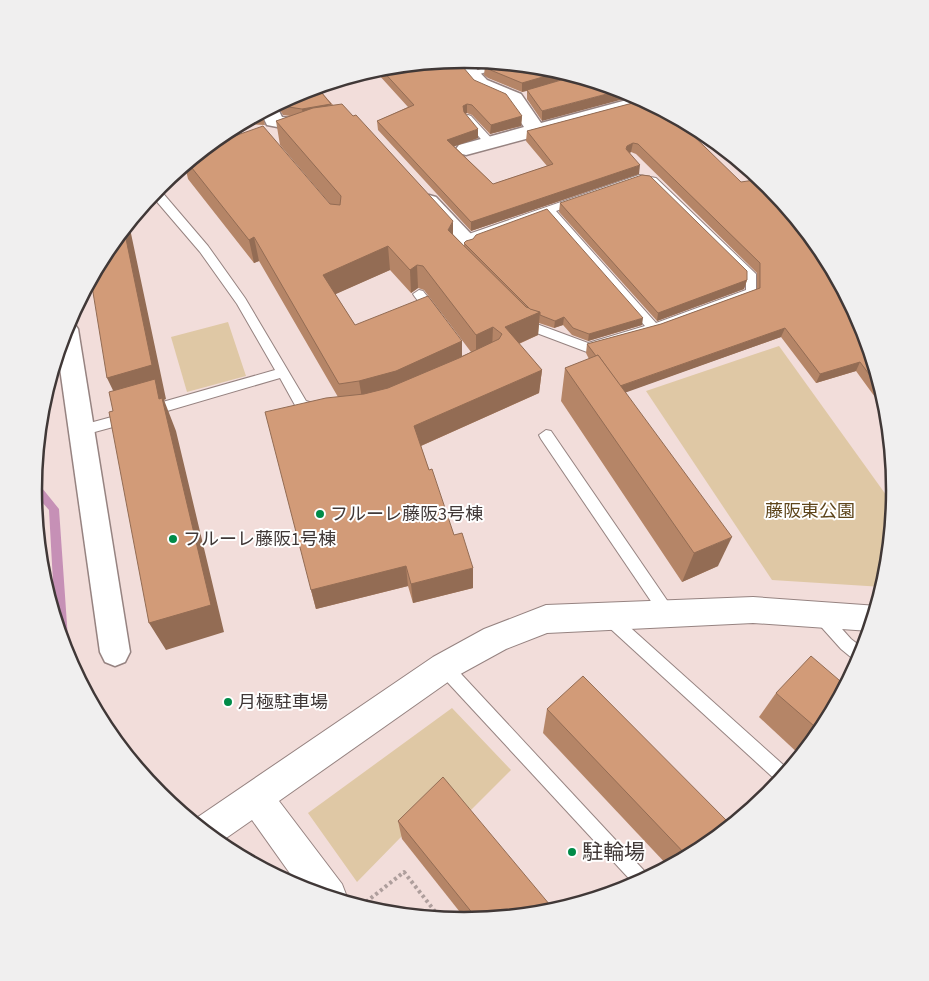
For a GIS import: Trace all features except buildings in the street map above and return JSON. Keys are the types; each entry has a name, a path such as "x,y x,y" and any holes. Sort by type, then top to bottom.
{"street":[{"path":"465,68 482,84 519,97 535,129"},
{"path":"466,149 535,129 589,118 634,105"},
{"path":"271,119 303,126 330,121"},
{"path":"418,189 464,240"},
{"path":"68,346 115,652"},
{"path":"211,828 444,667 495,639 546,619 753,610 867,617"},
{"path":"256,797 322,887"}],"lane":[{"path":"471,74 489,69"},
{"path":"468,118 489,142"},
{"path":"642,168 752,277 752,292 654,328 587,348 530,326 456,252 464,240 639,178 652,180"},
{"path":"161,197 204,249 241,300 301,404 326,413 335,413"},
{"path":"549,210 654,328"},
{"path":"419,294 441,322"},
{"path":"80,431 283,372"},
{"path":"546,435 668,614"},
{"path":"820,614 854,651"},
{"path":"608,616 779,772"},
{"path":"444,667 637,875"}],"path":[{"path":"368,901 404,872 435,912"}],"green space":[{"path":"228,322 246,376 187,392 171,337"},
{"name":"藤阪東公園","path":"779,346 886,495 883,546 875,586 772,580 646,391"},
{"path":"452,708 511,770 468,813 446,791 357,882 308,813"}],"waterway":[{"path":"42,495 54,509 60,611"}],"place":[{"name":"フルーレ藤阪3号棟","path":"320,514"},
{"name":"フルーレ藤阪1号棟","path":"173,539"},
{"name":"月極駐車場","path":"228,702"},
{"name":"駐輪場","path":"572,852"}]}
